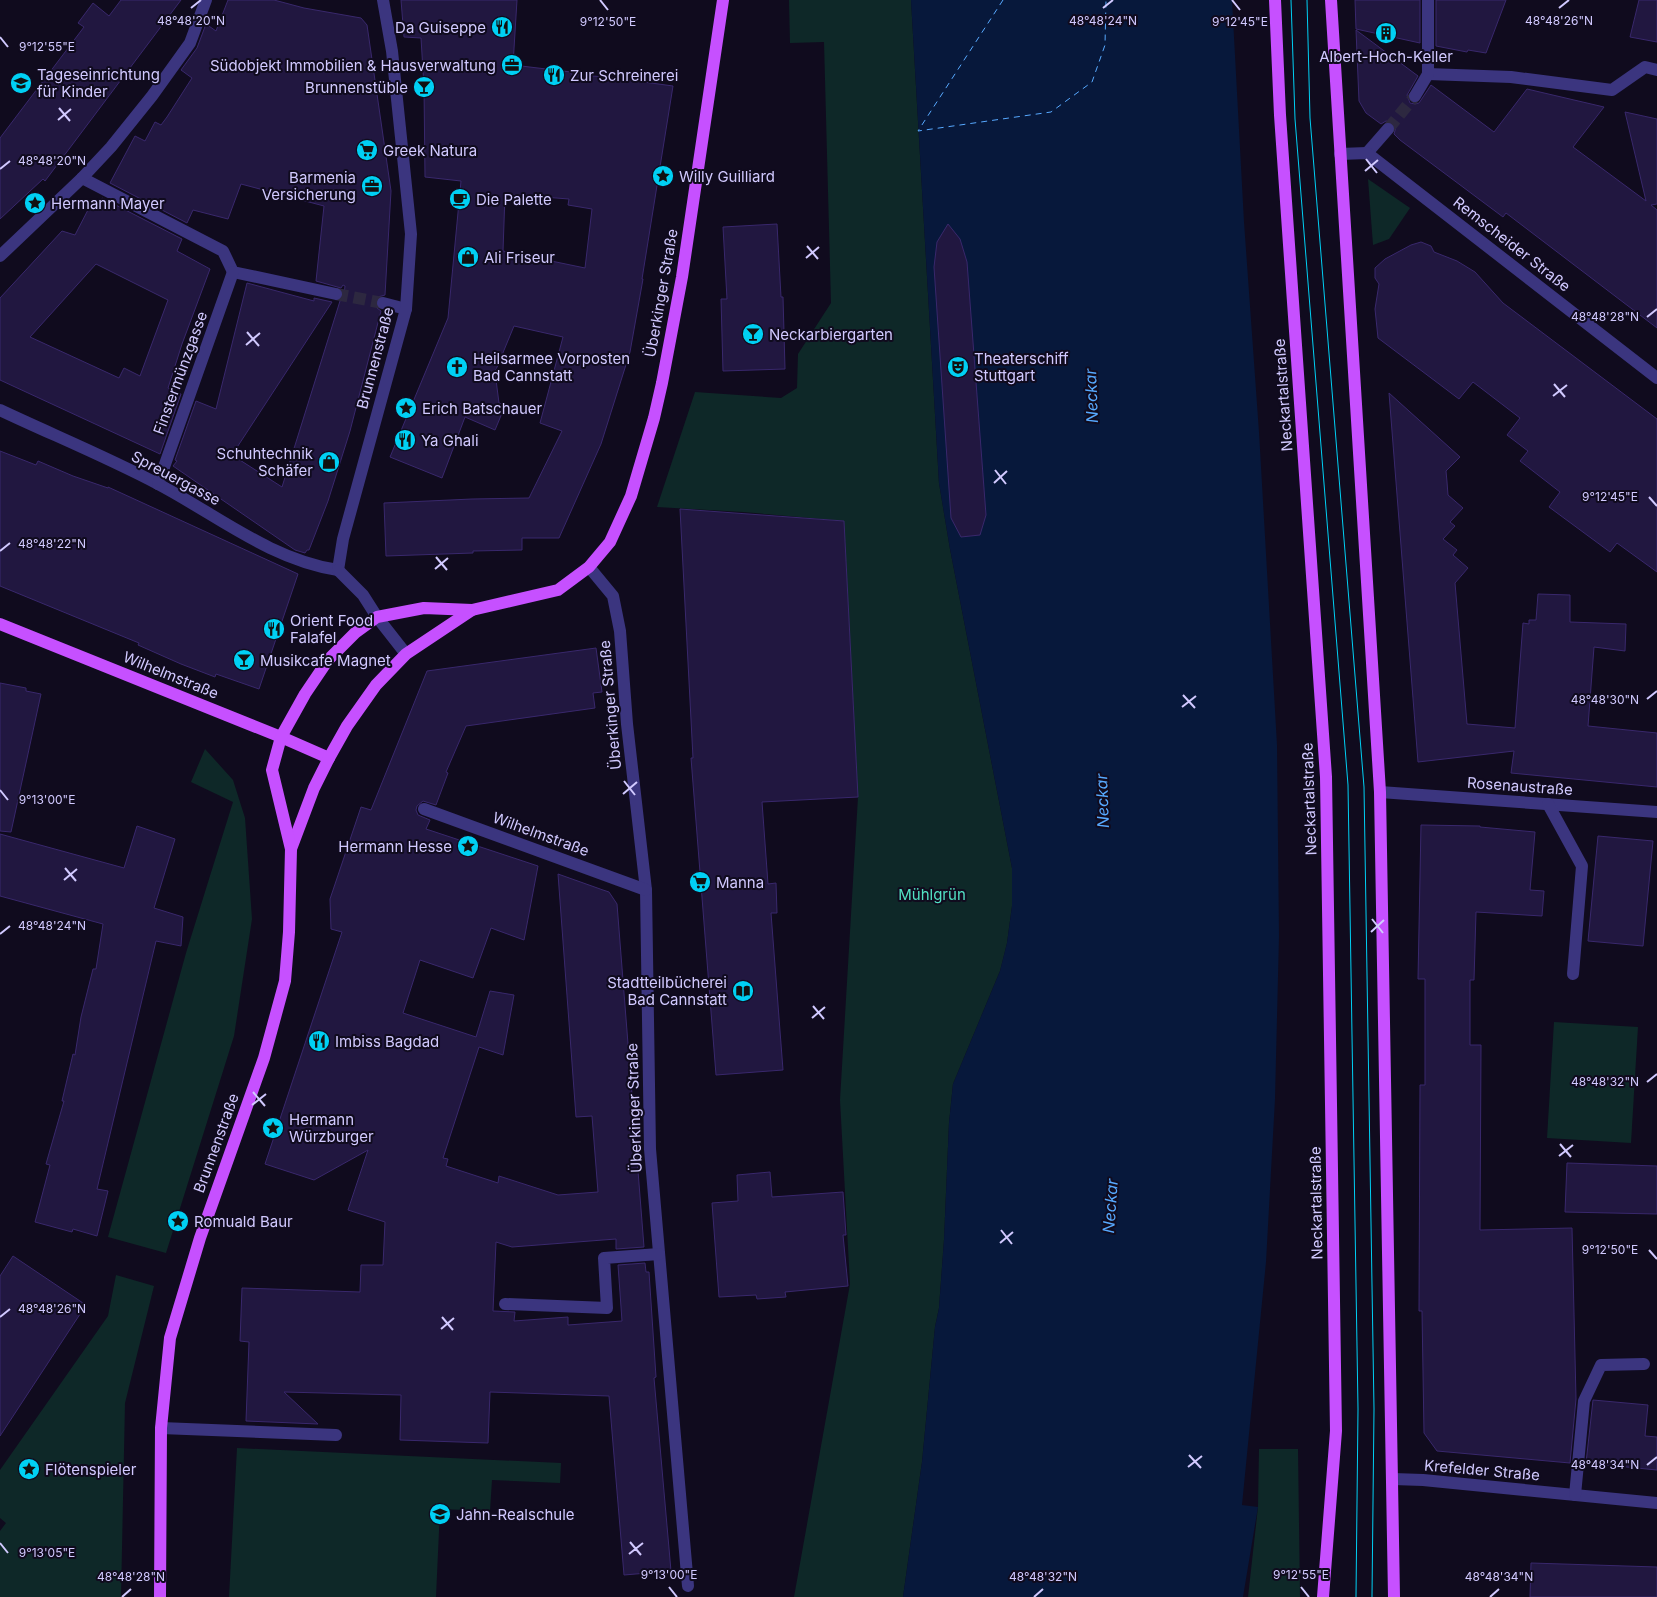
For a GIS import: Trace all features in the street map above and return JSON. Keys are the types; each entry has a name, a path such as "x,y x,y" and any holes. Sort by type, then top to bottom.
{"main road":[{"name":"Überkinger Straße","path":"589,568 610,542 631,496 654,418 682,277 723,0"},
{"name":"Neckartalstraße","path":"1275,0 1280,114 1326,777 1336,1431 1323,1597"},
{"path":"1331,0 1380,792 1394,1597"},
{"name":"Brunnenstraße","path":"160,1597 162,1428 170,1338 200,1238 264,1058 284,981 289,932 291,849 272,770 281,737 305,694 328,660 356,633 377,617 424,608 472,610 558,590 589,568"},
{"name":"Brunnenstraße","path":"291,849 314,788 329,758 347,726 376,685 406,654 472,610"},
{"name":"Wilhelmstraße","path":"0,624 329,758"}],"street":[{"path":"0,256 82,178 111,147 152,96 190,43 206,0"},
{"name":"Brunnenstraße","path":"338,570 343,539 406,309 412,234 392,51 382,0"},
{"path":"1415,96 1428,74 1428,0"},
{"path":"1428,74 1511,77 1612,90 1645,67 1657,70"},
{"path":"1340,154 1367,153 1388,129"},
{"name":"Remscheider Straße","path":"1367,153 1657,378"},
{"path":"82,178 223,251 233,272 332,293"},
{"name":"Finstermünzgasse","path":"158,484 233,272"},
{"path":"383,303 406,309"},
{"name":"Spreuergasse","path":"0,410 158,484 276,552 317,567 338,570"},
{"name":"Überkinger Straße","path":"589,568 613,596 620,631 627,724 646,890 650,1149 688,1586"},
{"path":"338,570 363,595 377,617 406,654"},
{"name":"Rosenaustraße","path":"1380,792 1657,812"},
{"path":"1548,804 1582,866 1573,974"},
{"name":"Wilhelmstraße","path":"424,809 646,890"},
{"path":"506,1304 608,1308 604,1258 659,1254"},
{"path":"1575,1495 1584,1401 1601,1364 1644,1364"},
{"path":"162,1428 336,1435"},
{"name":"Krefelder Straße","path":"1393,1479 1657,1504"}],"green space":[{"name":"Mühlgrün","path":"789,0 911,0 939,483 1012,868 1012,906 1007,943 1000,971 953,1084 949,1123 939,1308 935,1327 922,1462 903,1597 794,1597 850,1284 840,1100 858,797 844,521 657,507 695,392 781,398 797,388 798,354 831,303 824,42 790,43"},
{"path":"1368,179 1410,208 1389,239 1373,245"},
{"path":"205,749 233,780 245,818 252,919 234,1036 166,1253 108,1237 186,953 233,802 191,782"},
{"path":"1554,1022 1638,1027 1631,1143 1547,1138"},
{"path":"116,1275 154,1286 125,1403 121,1597 0,1597 0,1531 6,1523 0,1518 0,1470 108,1316"},
{"path":"237,1448 561,1463 560,1483 492,1480 490,1511 440,1509 436,1597 229,1597"},
{"path":"1259,1449 1298,1449 1300,1597 1248,1597 1258,1507"}],"water":[{"name":"Neckar","path":"911,0 1232,0 1277,745 1279,936 1275,1099 1266,1262 1242,1505 1258,1507 1243,1597 903,1597 922,1462 935,1327 939,1308 949,1123 953,1084 1000,971 1007,943 1012,906 1012,868 939,483"}],"building":[{"path":"121,0 181,0 45,181 43,179 0,219 0,138 84,27 78,23 93,3 109,16"},
{"path":"228,0 274,0 304,8 361,18 367,25 391,191 385,295 378,297 375,301 377,308 381,311 350,431 328,501 309,550 305,553 295,550 173,466 177,461 175,460 196,401 216,409 247,283 314,301 314,298 332,302 232,455 282,487 340,301 344,295 345,286 343,285 341,288 316,281 324,206 241,184 228,219 193,210 187,223 110,183 135,136 145,141 155,122 161,125 167,117 192,78 181,70 197,48 206,24 216,31"},
{"path":"401,0 517,0 513,65 673,86 630,352 601,444 559,538 522,538 522,550 386,556 384,503 529,498 562,431 540,423 563,337 514,326 495,372 499,403 505,406 495,430 465,417 442,478 390,457 448,318 461,181 425,177 424,87 421,38 404,37","holes":["505,194 569,199 568,205 592,209 585,268 503,251"]},
{"path":"1355,0 1420,0 1420,43 1356,29"},
{"path":"1436,0 1506,0 1486,53 1468,50 1467,52 1436,46"},
{"path":"1639,0 1657,0 1657,42 1630,37"},
{"path":"1356,30 1418,76 1407,95 1410,103 1419,103 1431,85 1494,132 1527,89 1604,107 1573,147 1646,201 1625,112 1657,119 1657,204 1651,205 1657,210 1657,328 1506,213 1503,217 1400,140 1394,134 1396,127 1393,123 1386,121 1381,124 1366,113 1359,101"},
{"path":"102,198 182,239 177,251 210,269 168,388 181,394 160,454 0,380 0,298 62,231 75,235 90,206 96,209","holes":["96,264 168,300 140,376 124,368 119,378 30,337"]},
{"path":"777,224 781,297 783,297 785,369 723,371 721,299 727,299 723,227"},
{"name":"Theaterschiff Stuttgart","path":"948,224 960,239 967,262 986,515 980,535 961,537 951,518 934,267 937,242"},
{"path":"1421,242 1431,246 1434,252 1457,261 1475,272 1503,303 1657,419 1657,572 1617,543 1610,552 1549,507 1560,492 1520,461 1528,451 1507,435 1520,418 1473,382 1459,399 1378,338 1375,309 1379,284 1375,278 1375,268 1385,259 1411,245"},
{"path":"1389,393 1460,457 1446,471 1448,495 1463,508 1450,522 1455,526 1443,539 1457,550 1453,555 1468,568 1455,583 1467,724 1515,728 1523,623 1529,624 1529,620 1536,620 1538,594 1570,595 1570,622 1626,624 1625,651 1594,647 1588,726 1657,733 1657,787 1511,773 1514,751 1418,762"},
{"path":"0,451 36,465 38,461 73,476 108,487 298,574 259,689 216,674 215,677 181,664 138,645 139,643 0,586"},
{"path":"680,509 844,521 858,797 762,802 768,884 776,883 777,913 771,913 783,1070 716,1075 691,758 693,758"},
{"path":"596,648 602,692 593,693 595,708 466,726 446,772 448,773 436,805 423,801 417,806 418,815 430,820 426,829 538,866 524,940 491,928 473,978 420,960 403,1013 476,1037 490,991 514,995 503,1055 479,1047 443,1158 448,1159 446,1166 498,1183 499,1176 558,1195 598,1192 592,1116 576,1117 558,874 609,892 617,904 644,1247 616,1249 616,1239 512,1247 496,1242 493,1311 515,1312 514,1321 568,1317 568,1325 622,1321 618,1265 645,1263 646,1272 649,1272 656,1377 654,1378 671,1571 624,1575 609,1396 490,1392 488,1443 400,1440 401,1395 284,1392 318,1424 246,1421 249,1342 240,1341 242,1288 360,1292 361,1265 383,1265 385,1222 348,1210 368,1150 314,1180 265,1164 342,932 331,929 330,899 361,807 371,810 427,671"},
{"path":"0,683 26,688 26,691 41,694 11,832 0,831"},
{"path":"1421,825 1480,826 1535,832 1530,890 1544,891 1542,916 1476,912 1474,980 1470,980 1470,1045 1481,1045 1480,1230 1572,1228 1576,1399 1570,1463 1437,1451 1424,1433 1422,1311 1419,1311 1420,1085 1425,1085 1425,979 1418,979"},
{"path":"137,826 175,839 154,908 183,917 181,946 156,941 97,1189 108,1191 97,1236 73,1229 72,1232 35,1222 50,1165 46,1164 64,1101 62,1101 73,1054 75,1055 81,1017 93,969 96,969 103,924 0,896 0,834 124,868"},
{"path":"1598,836 1653,841 1643,946 1588,941"},
{"path":"1567,1163 1657,1166 1657,1214 1565,1212"},
{"path":"770,1172 772,1197 843,1192 846,1235 843,1235 848,1286 785,1292 786,1297 757,1299 756,1295 719,1297 712,1203 738,1201 737,1175"},
{"path":"13,1256 86,1305 0,1436 0,1276"},
{"path":"1593,1400 1648,1405 1645,1436 1657,1437 1657,1470 1586,1463"},
{"path":"1531,1563 1657,1567 1657,1597 1530,1597"}],"ferry route":[{"path":"1003,0 918,131 1051,112 1092,82 1105,45 1106,0"}],"tunnel":[{"path":"1388,129 1415,96"},
{"path":"336,294 383,303"}],"tram line":[{"path":"1291,0 1295,119 1348,785 1358,1409 1356,1597"},
{"path":"1307,0 1310,118 1364,787 1374,1409 1372,1597"}],"place":[{"name":"Da Guiseppe","path":"502,27"},
{"name":"Albert-Hoch-Keller","path":"1386,33"},
{"name":"Südobjekt Immobilien & Hausverwaltung","path":"512,65"},
{"name":"Zur Schreinerei","path":"554,75"},
{"name":"Tageseinrichtung für Kinder","path":"21,83"},
{"name":"Brunnenstüble","path":"424,87"},
{"name":"Greek Natura","path":"367,150"},
{"name":"Willy Guilliard","path":"663,176"},
{"name":"Barmenia Versicherung","path":"372,186"},
{"name":"Die Palette","path":"460,199"},
{"name":"Hermann Mayer","path":"35,203"},
{"name":"Ali Friseur","path":"468,257"},
{"name":"Neckarbiergarten","path":"753,334"},
{"name":"Heilsarmee Vorposten Bad Cannstatt","path":"457,367"},
{"name":"Theaterschiff Stuttgart","path":"958,367"},
{"name":"Erich Batschauer","path":"406,408"},
{"name":"Ya Ghali","path":"405,440"},
{"name":"Schuhtechnik Schäfer","path":"329,462"},
{"name":"Orient Food Falafel","path":"274,629"},
{"name":"Musikcafe Magnet","path":"244,660"},
{"name":"Hermann Hesse","path":"468,846"},
{"name":"Manna","path":"700,882"},
{"name":"Stadtteilbücherei Bad Cannstatt","path":"743,991"},
{"name":"Imbiss Bagdad","path":"319,1041"},
{"name":"Hermann Würzburger","path":"273,1128"},
{"name":"Romuald Baur","path":"178,1221"},
{"name":"Flötenspieler","path":"29,1469"},
{"name":"Jahn-Realschule","path":"440,1514"}]}
